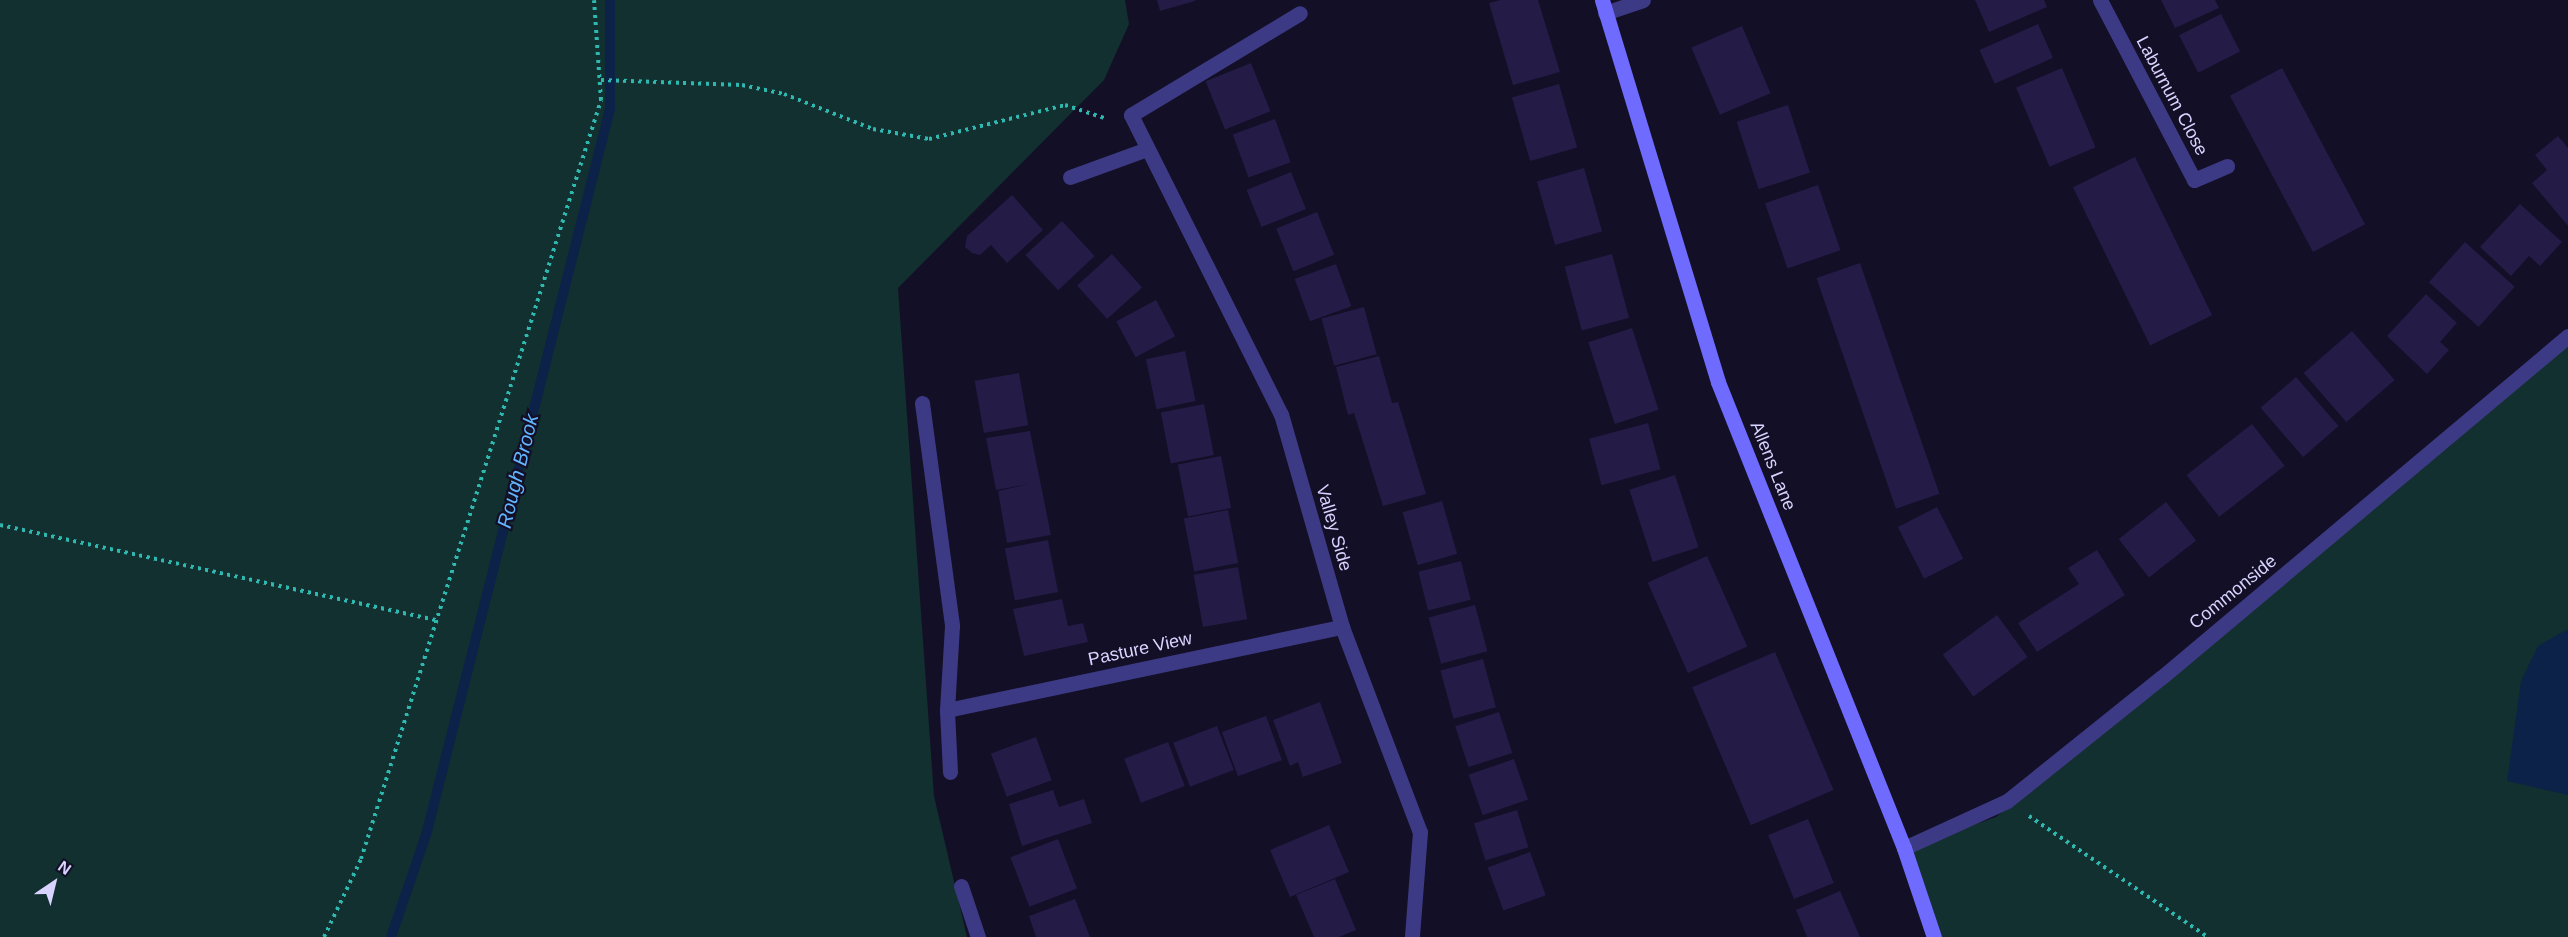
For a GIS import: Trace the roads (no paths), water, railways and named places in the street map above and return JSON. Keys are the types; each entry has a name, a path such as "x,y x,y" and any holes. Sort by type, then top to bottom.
{"street":[{"path":"1604,6 1643,0"},
{"name":"Laburnum Close","path":"2100,0 2194,180 2227,166"},
{"name":"Allens Lane","path":"1604,6 1718,382 1904,848 1934,937"},
{"name":"Valley Side","path":"1300,14 1131,115 1281,414 1342,627 1420,832 1412,937"},
{"path":"1070,177 1147,149"},
{"name":"Commonside","path":"1904,848 2007,801 2162,677 2568,336"},
{"path":"922,403 952,627 947,710 950,772"},
{"name":"Pasture View","path":"947,710 1342,627"},
{"path":"961,886 978,937"}],"water":[{"path":"2568,629 2568,795 2507,781 2521,681 2538,646"}],"waterway":[{"name":"Rough Brook","path":"391,937 426,835 610,109 610,0"}]}
